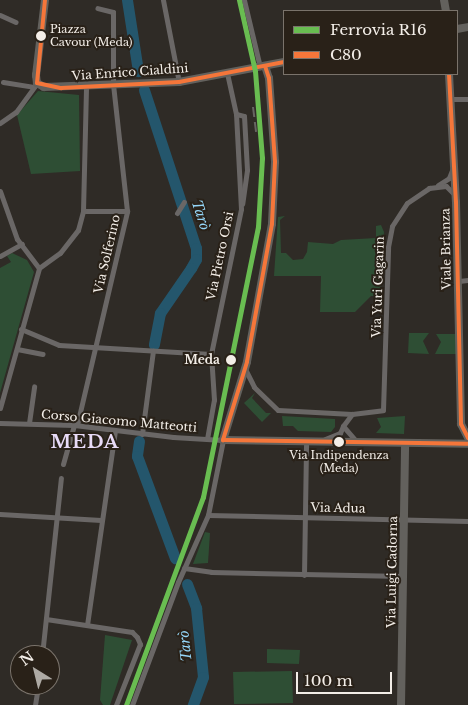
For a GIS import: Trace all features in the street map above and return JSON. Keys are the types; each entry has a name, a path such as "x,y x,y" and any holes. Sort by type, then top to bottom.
{"street":[{"path":"0,123 16,112 35,85 45,0"},
{"path":"163,0 179,82"},
{"path":"132,705 184,568 208,514 223,440 245,369 265,270 274,186 273,117 262,66 244,0"},
{"name":"Via Solferino","path":"63,464 76,425 127,211 113,84 113,12 97,8"},
{"path":"0,15 16,22"},
{"name":"Via Enrico Cialdini","path":"35,85 44,87 179,82 283,62"},
{"name":"Via Pietro Orsi","path":"207,439 214,400 211,354 241,209 239,114 227,73"},
{"name":"Viale Brianza","path":"450,75 456,202 461,424 459,437 452,444"},
{"path":"3,82 35,85"},
{"path":"0,408 39,268 60,253 78,230 83,211 86,86"},
{"path":"450,99 468,99"},
{"path":"239,114 247,170 241,209"},
{"path":"437,186 449,178 453,164"},
{"path":"437,186 450,188 456,202"},
{"name":"Via Yuri Gagarin","path":"352,414 383,410 390,232 396,216 406,204 437,186"},
{"path":"0,191 22,244 39,268"},
{"path":"177,213 184,202"},
{"path":"83,211 127,211"},
{"path":"0,256 22,244"},
{"path":"458,281 468,280"},
{"path":"21,329 59,345 93,349 211,354"},
{"path":"17,349 43,354"},
{"path":"142,434 153,352"},
{"path":"245,369 254,387 274,409 352,414"},
{"path":"29,423 34,386"},
{"path":"305,442 335,436 352,414"},
{"name":"Corso Giacomo Matteotti","path":"0,423 76,425 142,434 223,440"},
{"name":"Viale Brianza","path":"461,424 468,438"},
{"path":"343,426 358,443"},
{"path":"87,625 115,430"},
{"path":"223,440 468,444"},
{"path":"304,575 305,442"},
{"name":"Via Luigi Cadorna","path":"401,704 405,443"},
{"path":"43,645 55,518 61,478"},
{"path":"0,514 101,520"},
{"name":"Via Adua","path":"208,514 468,521"},
{"path":"184,568 211,572 403,576"},
{"path":"46,618 132,632 139,640 116,705"}],"green space":[{"path":"38,91 79,95 80,171 31,174 17,115"},
{"path":"285,216 280,220 281,253 286,253 293,260 303,259 307,252 308,242 333,244 341,240 376,238 376,226 381,225 384,232 380,296 371,296 355,312 320,312 321,276 274,276 278,217"},
{"path":"12,253 27,260 34,272 0,393 0,268 11,262 7,256"},
{"path":"409,333 429,333 423,341 429,354 408,353"},
{"path":"436,334 456,334 456,354 435,354 441,342"},
{"path":"255,393 252,398 266,413 271,413 262,422 244,403"},
{"path":"282,416 335,419 335,427 331,432 298,431 293,426 283,426"},
{"path":"405,416 404,434 376,433 381,427 377,418"},
{"path":"205,532 210,533 208,563 193,564"},
{"path":"105,635 132,640 110,705 103,705 100,700"},
{"path":"267,649 300,650 299,664 267,663"},
{"path":"292,671 293,703 234,704 233,672"}],"waterway":[{"name":"Tarò","path":"127,0 138,71"},
{"name":"Tarò","path":"144,90 196,248 196,259 160,313 154,344"},
{"name":"Tarò","path":"139,441 137,456 175,558"},
{"name":"Tarò","path":"187,584 196,608 203,677 193,705"}],"railway":[{"path":"253,107 256,132"}],"rail line":[{"name":"R16","path":"126,705 203,497 258,227 262,158 255,71 239,0"}],"transit line":[{"name":"C80","path":"37,83 45,0"},
{"name":"C80","path":"37,83 61,88 179,82 283,62"},
{"name":"C80","path":"265,66 269,78 275,162 272,224 247,362 223,440 468,444"},
{"name":"C80","path":"449,75 456,202 461,424 468,438"}],"place":[{"name":"Piazza Cavour (Meda)","path":"41,36"},
{"name":"Meda","path":"231,360"},
{"name":"Via Indipendenza (Meda)","path":"339,442"}],"district":[{"name":"MEDA","path":"85,442"}]}
